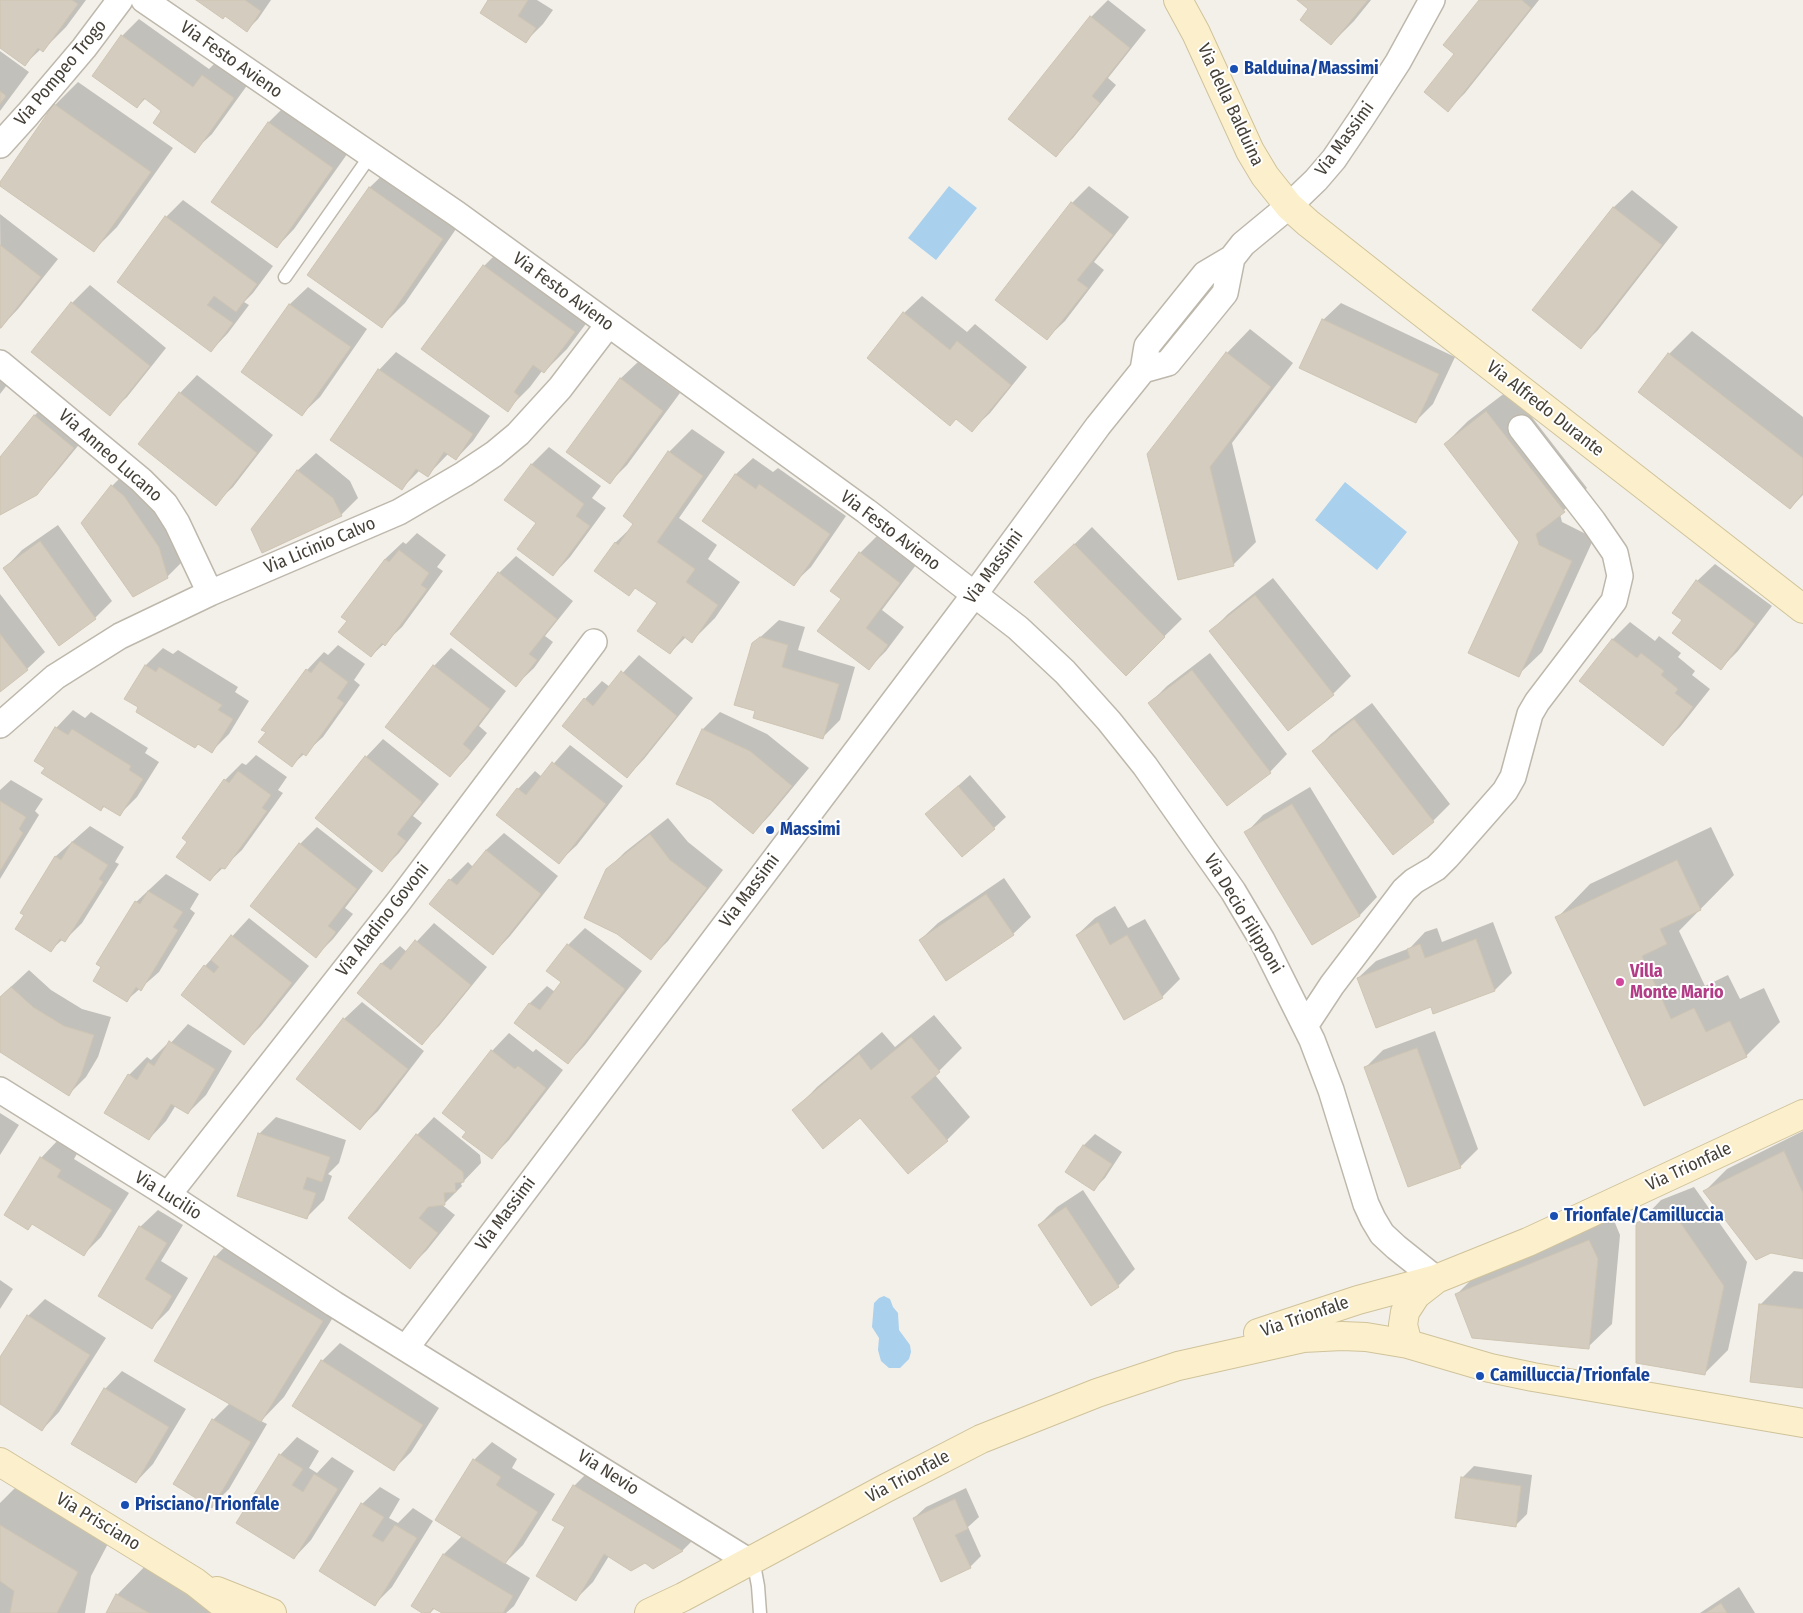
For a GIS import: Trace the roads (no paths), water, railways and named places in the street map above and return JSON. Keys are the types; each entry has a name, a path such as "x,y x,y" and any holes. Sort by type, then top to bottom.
{"main road":[{"name":"Via della Balduina","path":"1178,0 1196,34 1250,151 1265,176 1289,206"},
{"name":"Via Alfredo Durante","path":"1289,206 1396,292 1803,609"},
{"name":"Via Trionfale","path":"649,1613 750,1562 981,1439 1097,1393 1178,1366 1214,1350 1305,1316 1436,1279 1528,1242 1803,1114"},
{"name":"Via Trionfale","path":"1178,1366 1318,1336 1366,1337 1408,1344 1403,1325 1405,1312 1416,1295 1436,1279"},
{"path":"1408,1344 1490,1368 1533,1377 1803,1423"},
{"name":"Via Prisciano","path":"0,1462 195,1582 234,1613"},
{"name":"Via Prisciano","path":"195,1582 272,1613"}],"street":[{"name":"Via Pompeo Trogo","path":"0,145 84,48 120,0"},
{"name":"Via Festo Avieno","path":"144,0 457,214 866,511 974,595"},
{"name":"Via Massimi","path":"406,1348 974,595 1092,434 1143,370 1147,346 1205,274 1232,258 1243,244 1289,206 1316,180 1334,159 1398,62 1432,0"},
{"name":"Via Licinio Calvo","path":"1,723 40,688 75,662 120,636 210,593 399,512 425,498 494,454 518,434 538,413 608,325"},
{"name":"Via Anneo Lucano","path":"0,363 127,468 162,500 177,523 210,593"},
{"path":"1305,1026 1332,985 1404,890 1414,881 1436,868 1505,790 1513,777 1530,714 1614,600 1620,576 1615,553 1593,521 1521,428"},
{"name":"Via Decio Filipponi","path":"974,595 1018,628 1065,672 1109,721 1145,766 1233,891 1262,940 1319,1057 1372,1219 1382,1234 1436,1279"},
{"name":"Via Aladino Govoni","path":"168,1195 399,901 594,642"},
{"name":"Via Lucilio","path":"0,1090 406,1348"},
{"name":"Via Nevio","path":"406,1348 750,1562"}],"lane":[{"path":"285,277 370,156"},
{"path":"750,1562 755,1570 760,1613"}],"water":[{"path":"949,186 977,208 936,260 908,238"},
{"path":"1345,482 1407,532 1377,570 1315,520"},
{"path":"884,1296 890,1299 898,1313 899,1330 910,1345 909,1359 900,1368 889,1368 881,1361 878,1350 879,1338 872,1327 874,1303"}],"place":[{"name":"Balduina/Massimi","path":"1234,69"},
{"name":"Massimi","path":"770,830"},
{"name":"Villa Monte Mario","path":"1620,982"},
{"name":"Trionfale/Camilluccia","path":"1554,1216"},
{"name":"Camilluccia/Trionfale","path":"1480,1376"},
{"name":"Prisciano/Trionfale","path":"125,1505"}]}
